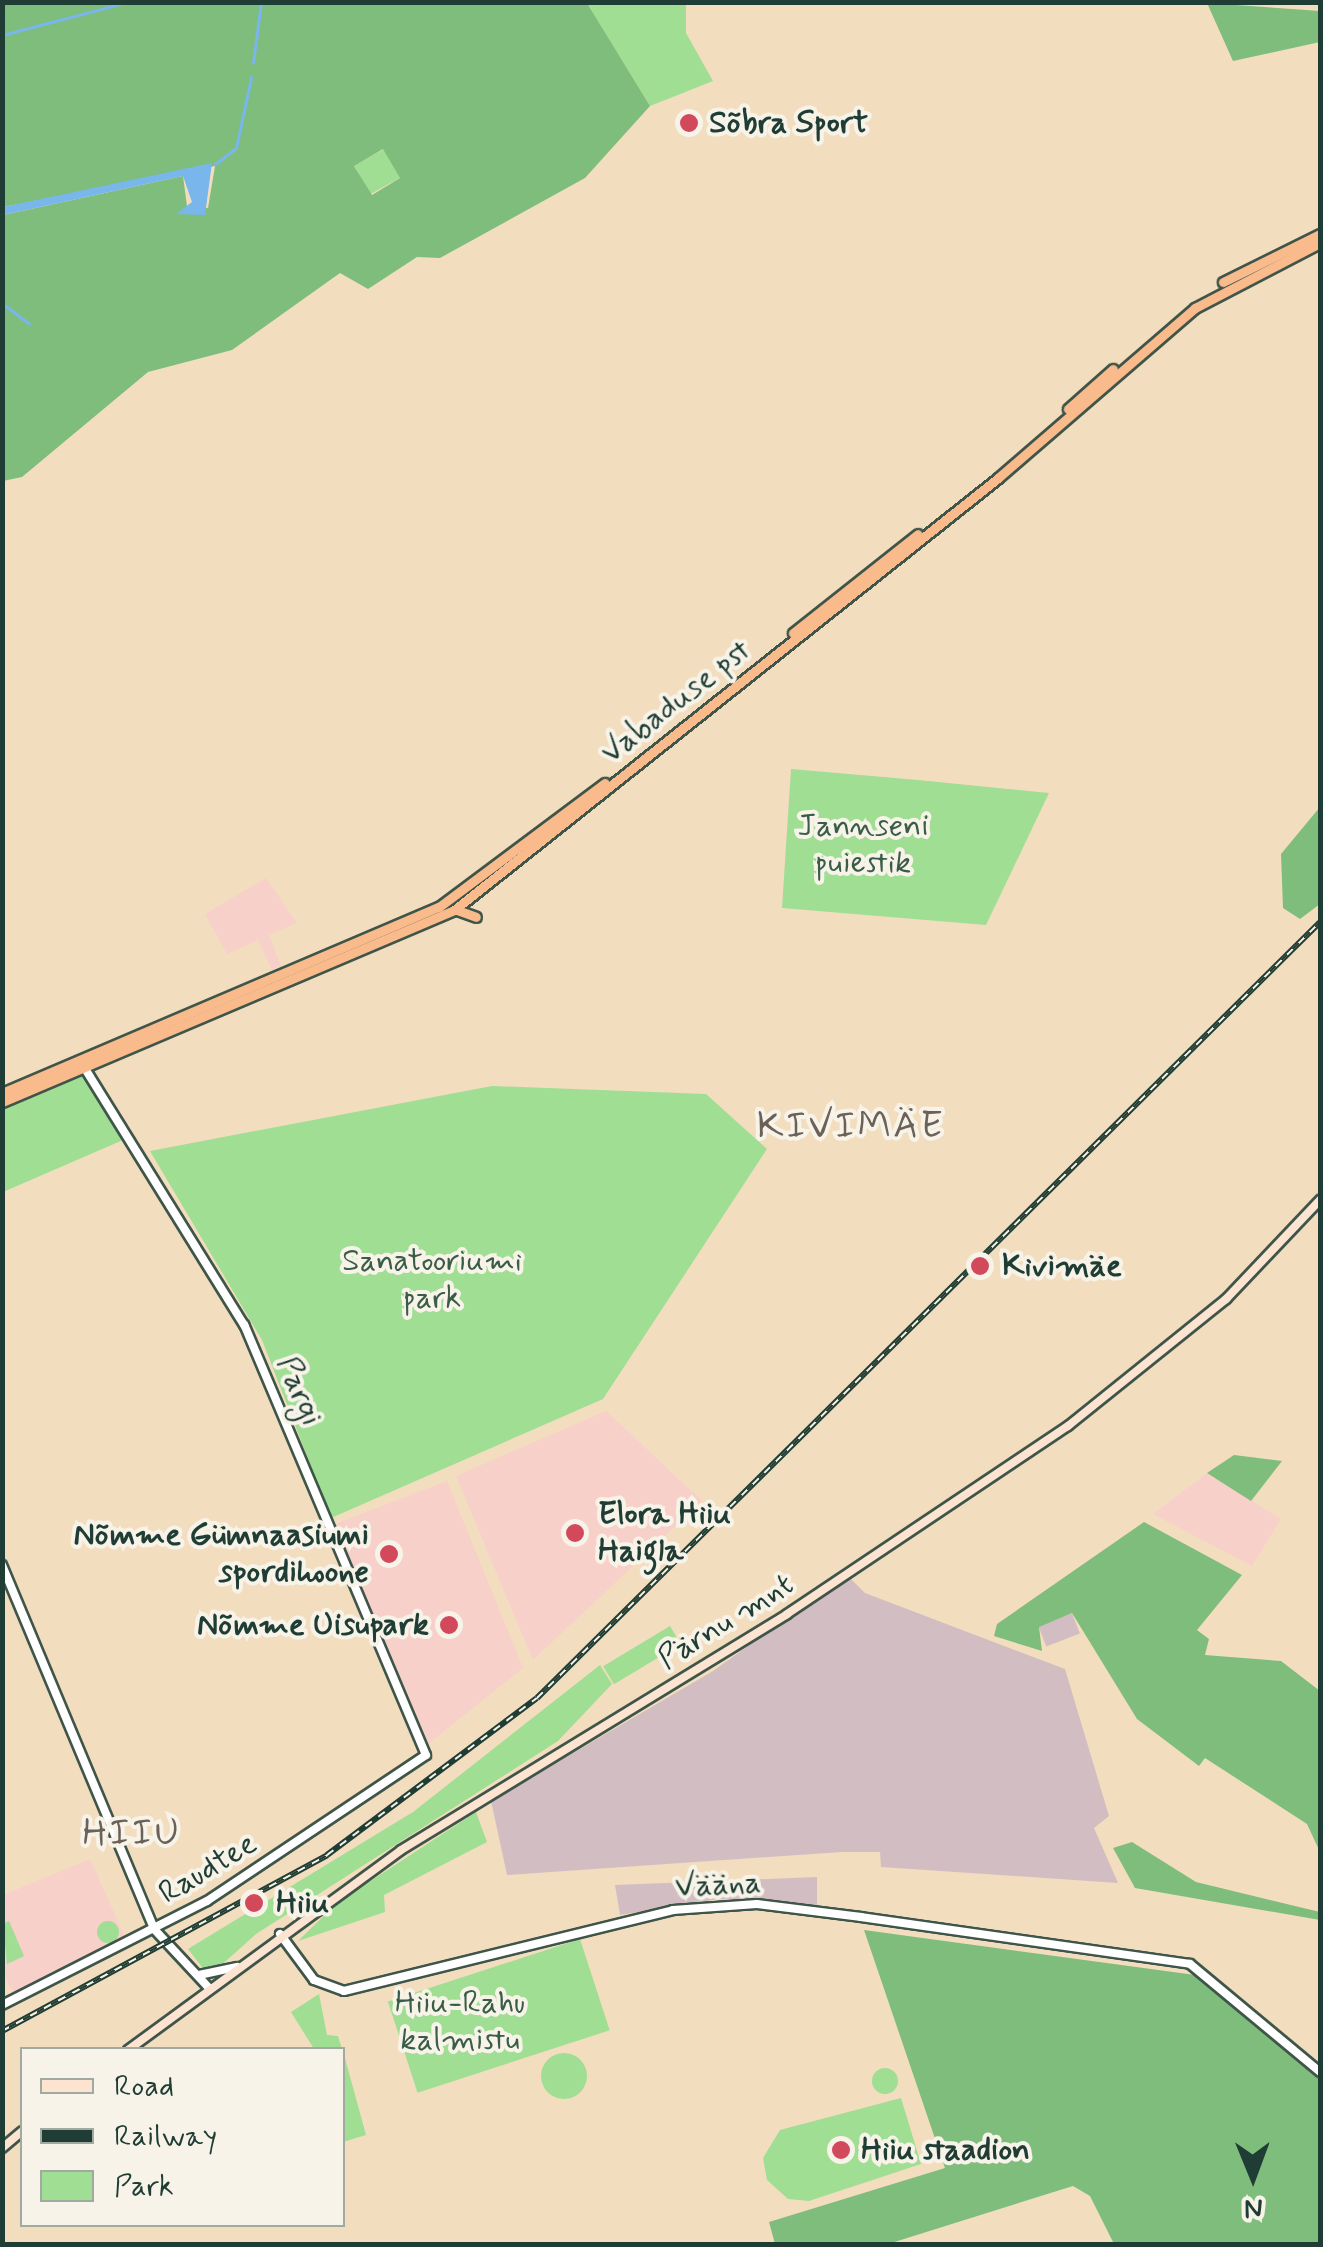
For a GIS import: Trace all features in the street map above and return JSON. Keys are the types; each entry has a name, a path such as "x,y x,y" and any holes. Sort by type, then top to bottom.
{"highway":[{"name":"Vabaduse pst","path":"2,1102 468,891 994,474 1192,302 1320,234"},
{"name":"Vabaduse pst","path":"2,1093 82,1064 454,910 998,478 1194,308 1320,244"},
{"path":"454,910 476,917"}],"main road":[{"name":"Pärnu mnt","path":"132,2047 280,1934 1068,1426 1226,1299 1320,1200"}],"street":[{"name":"Pargi","path":"82,1064 244,1325 426,1755"},
{"path":"2,1565 154,1929 210,1988"},
{"name":"Raudtee","path":"2,2005 154,1929 266,1864 426,1755"},
{"name":"Vääna","path":"280,1934 314,1980 344,1991 616,1920 719,1904 1190,1964 1320,2072"},
{"path":"197,1974 237,1968"}],"shaded area":[{"path":"266,878 297,923 269,935 281,966 272,970 258,940 227,954 205,914"},
{"name":"Elora Hiiu Haigla","path":"606,1411 702,1501 533,1660 456,1476"},
{"path":"1207,1473 1281,1519 1252,1566 1153,1514"},
{"path":"447,1481 523,1668 428,1744 335,1524"},
{"path":"847,1575 865,1593 1065,1669 1109,1816 1094,1828 1118,1883 881,1867 880,1852 507,1875 491,1801 713,1671"},
{"path":"1072,1613 1080,1634 1046,1646 1038,1626"},
{"path":"90,1859 125,1937 13,1993 3,1972 3,1895"},
{"path":"817,1877 817,1907 719,1899 620,1915 615,1885"}],"green space":[{"path":"3,3 587,3 650,106 585,178 440,258 417,257 368,289 340,273 232,350 148,372 22,477 3,481 3,215 183,176 187,206 208,208 215,166 3,207","holes":["383,149 400,178 372,195 354,166"]},
{"path":"587,3 686,3 686,33 713,81 650,106"},
{"path":"1207,3 1320,11 1320,42 1233,61"},
{"path":"384,149 400,178 370,194 354,165"},
{"name":"Jannseni puiestik","path":"791,769 1049,793 986,925 782,908"},
{"path":"1320,807 1320,904 1300,919 1283,908 1281,854"},
{"path":"83,1076 123,1140 3,1192 3,1110"},
{"name":"Sanatooriumi park","path":"492,1086 706,1094 767,1149 603,1399 331,1518 262,1340 150,1151"},
{"path":"1234,1455 1282,1461 1251,1501 1207,1473"},
{"path":"1144,1522 1242,1575 1197,1630 1209,1639 1205,1655 1281,1661 1320,1691 1320,1852 1307,1824 1205,1758 1199,1766 1137,1719 1072,1613 1039,1627 1042,1651 994,1636 997,1624"},
{"path":"670,1626 681,1644 614,1684 603,1666"},
{"path":"600,1665 612,1684 558,1741 256,1934 216,1970 205,1971 188,1949 413,1812"},
{"path":"476,1812 487,1842 384,1895 385,1912 298,1941 337,1903"},
{"path":"1132,1842 1196,1882 1320,1912 1320,1920 1135,1888 1113,1848"},
{"path":"9,1921 24,1956 7,1964 3,1924"},
{"path":"104,1921 112,1921 119,1932 112,1943 104,1943 97,1936 97,1928"},
{"path":"864,1930 1210,1977 1320,2072 1320,2244 1114,2244 1090,2196 1073,2186 888,2244 775,2244 769,2222 945,2168"},
{"name":"Hiiu-Rahu kalmistu","path":"580,1939 610,2030 418,2093 388,2001"},
{"path":"319,1994 327,2035 338,2036 341,2047 313,2047 291,2012"},
{"path":"564,2053 581,2059 587,2076 581,2093 564,2099 547,2093 541,2076 547,2059"},
{"path":"345,2058 366,2135 345,2141"},
{"path":"885,2068 894,2072 898,2081 894,2090 885,2094 876,2090 872,2081 876,2072"},
{"name":"Hiiu staadion","path":"901,2098 921,2164 809,2201 788,2199 767,2180 763,2158 780,2130"}],"water":[{"path":"212,163 205,215 176,214 192,202 183,176 3,215 3,207"}],"waterway":[{"path":"2,35 128,2"},
{"path":"253,63 261,2"},
{"path":"215,164 236,148 251,78"},
{"path":"2,303 29,323"}],"railway":[{"path":"2,2031 327,1855 537,1698 1320,922"}],"place":[{"name":"Sõbra Sport","path":"689,123"},
{"name":"Kivimäe","path":"980,1266"},
{"name":"Elora Hiiu Haigla","path":"575,1533"},
{"name":"Nõmme Gümnaasiumi spordihoone","path":"389,1554"},
{"name":"Nõmme Uisupark","path":"449,1625"},
{"name":"Hiiu","path":"254,1903"},
{"name":"Hiiu staadion","path":"841,2150"}],"district":[{"name":"KIVIMÄE","path":"851,1127"},
{"name":"HIIU","path":"132,1834"}]}
